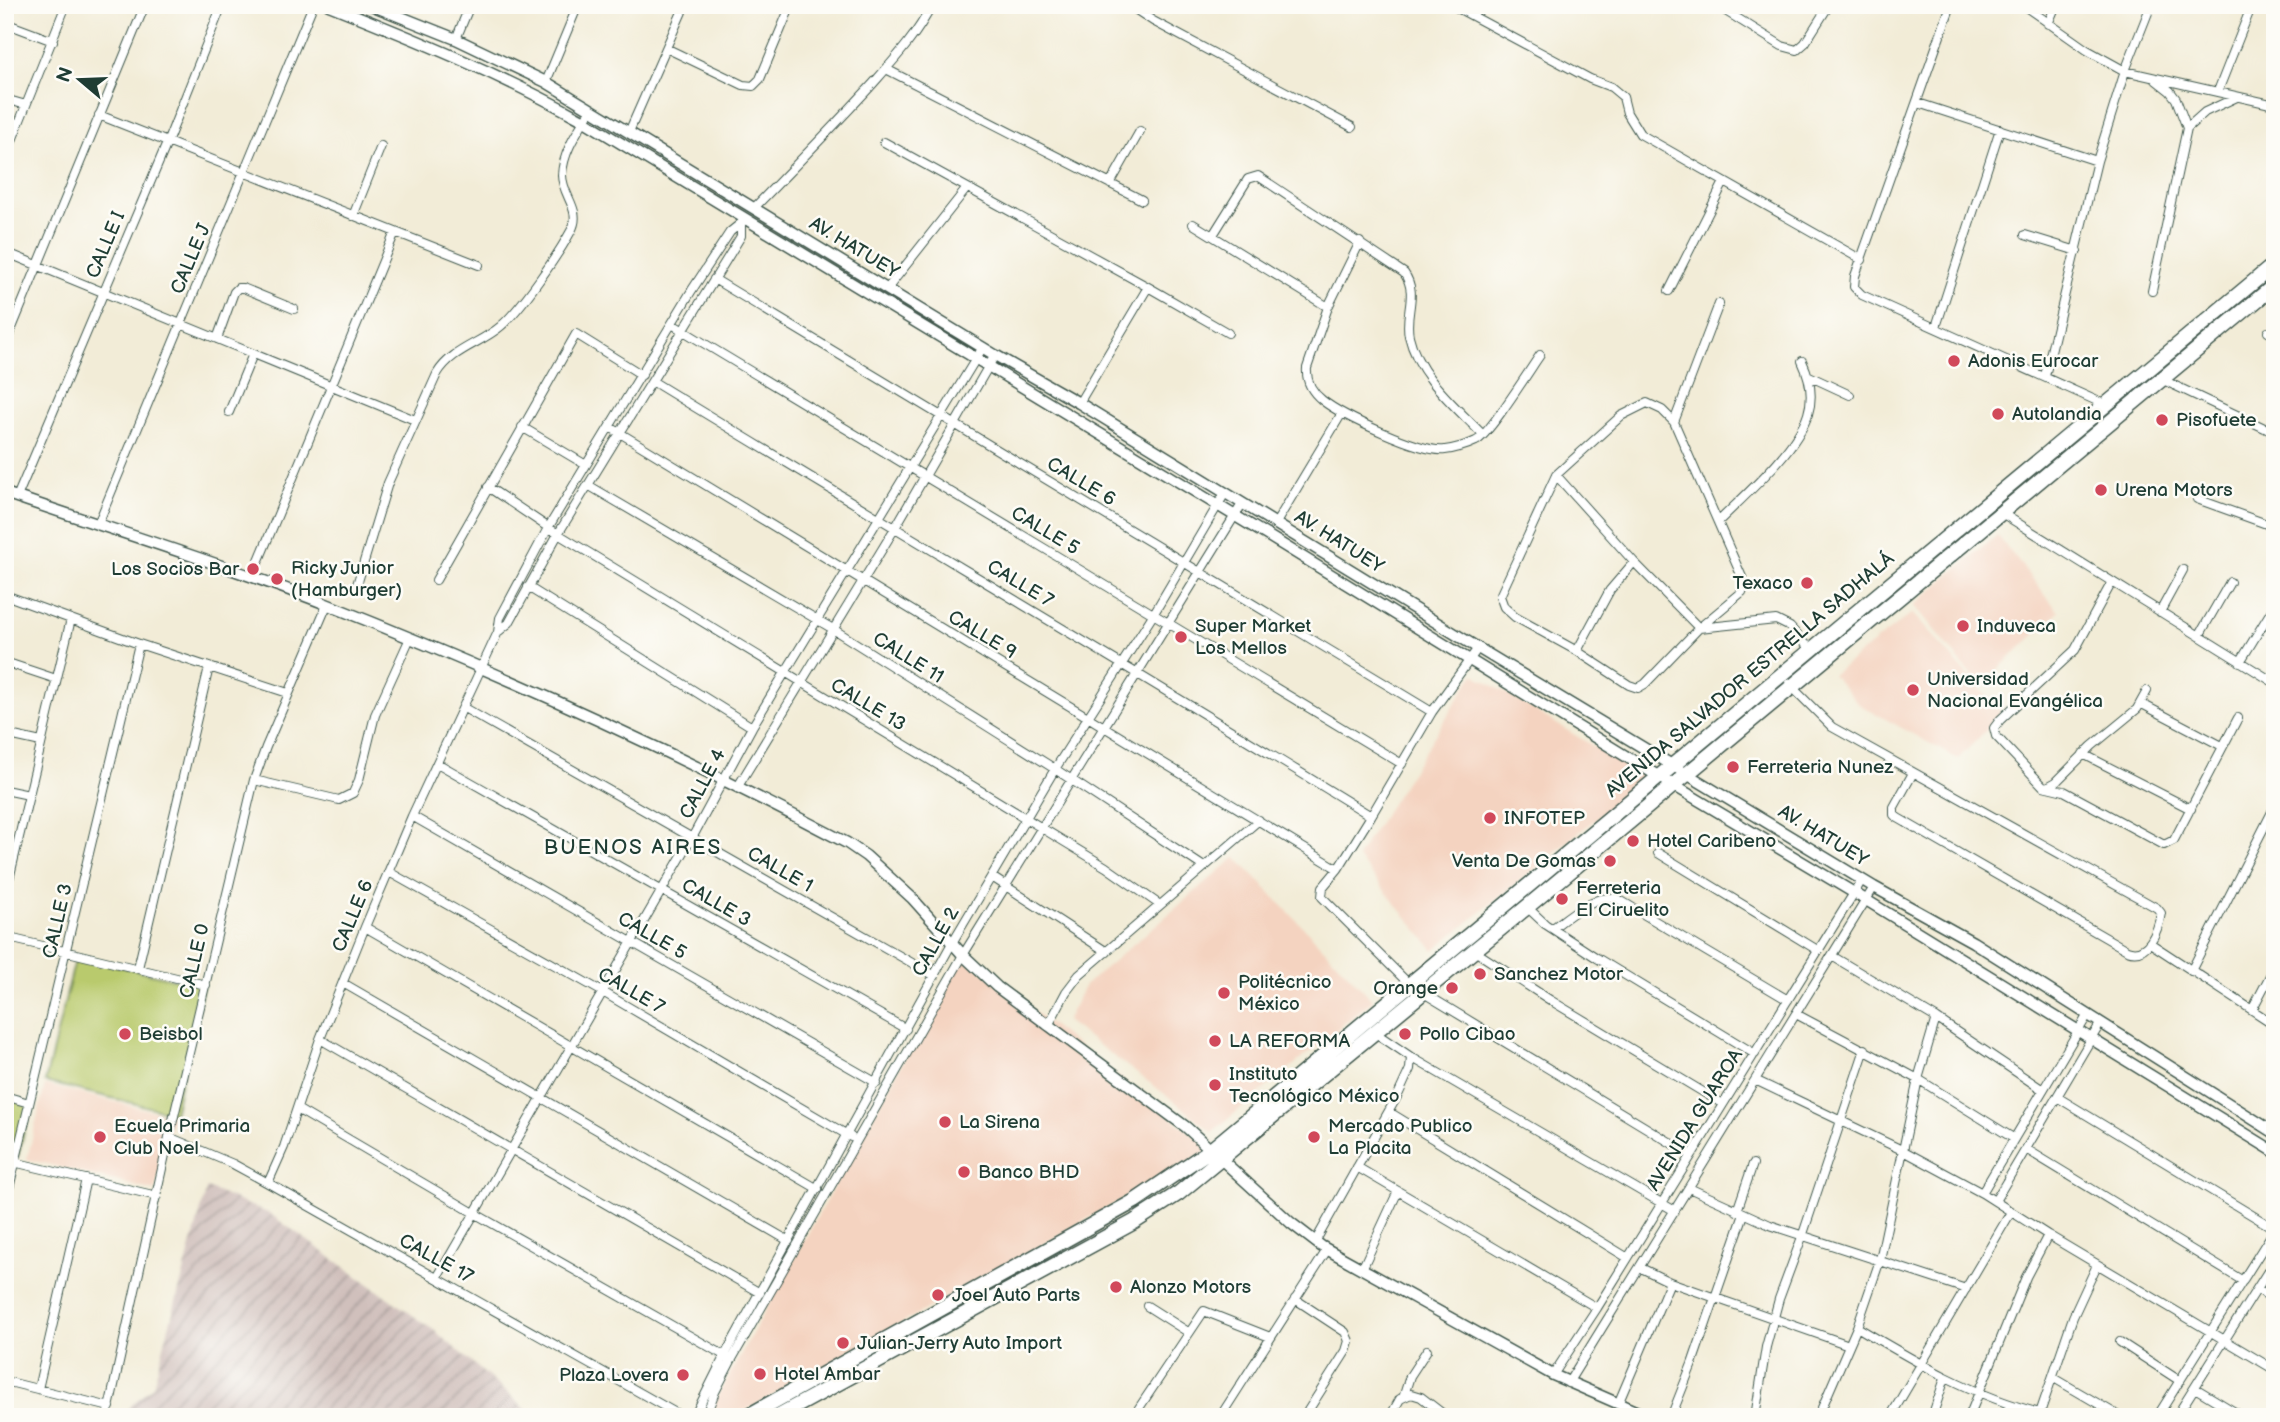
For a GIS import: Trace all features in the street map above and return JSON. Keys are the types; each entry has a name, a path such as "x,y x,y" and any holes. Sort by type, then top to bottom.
{"highway":[{"name":"AVENIDA SALVADOR ESTRELLA SADHALÁ","path":"776,1417 1134,1222 1179,1193 1217,1154 1363,1020 2275,264"},
{"name":"AVENIDA SALVADOR ESTRELLA SADHALÁ","path":"747,1417 1217,1154 1374,1032 1527,907 2275,285"}],"main road":[{"name":"AV. HATUEY","path":"329,5 459,58 536,94 583,121 743,222 976,359 1658,776 1854,892 2275,1152"},
{"name":"AV. HATUEY","path":"371,5 456,40 546,82 1862,880 1973,943 2275,1133"},
{"path":"5,493 252,577 410,638 616,729 847,843 866,856 912,898 962,955 997,987 1114,1072 1217,1154 1315,1242 1553,1376 1649,1417"}],"street":[{"path":"5,158 66,5"},
{"path":"5,345 145,5"},
{"name":"CALLE I","path":"17,497 167,143 222,5"},
{"name":"CALLE J","path":"98,524 313,5"},
{"path":"456,40 470,5"},
{"path":"546,82 578,5"},
{"path":"629,132 685,5"},
{"path":"668,48 743,85 753,86 760,79 791,5"},
{"path":"754,208 886,68 922,25 932,5"},
{"path":"1129,5 1153,21 1352,127"},
{"path":"1452,5 1590,79 1611,87 1623,97 1628,113 1640,134 1862,260"},
{"path":"1716,5 1782,46 1797,50 1805,43 1829,5"},
{"path":"1951,5 1854,287 1862,295 2045,376 2121,413"},
{"path":"2023,5 2087,50 2125,71 2275,105"},
{"path":"2048,24 2056,5"},
{"path":"2045,376 2097,162 2125,71 2151,5"},
{"path":"2218,91 2252,5"},
{"path":"5,23 52,41"},
{"path":"886,68 1142,200"},
{"path":"2151,291 2187,128 2176,99 2153,79"},
{"path":"2187,128 2205,112 2238,97"},
{"path":"5,99 26,105"},
{"path":"1918,103 2097,162"},
{"path":"356,588 388,483 443,364 502,326 521,304 571,232 576,215 562,178 564,162 570,144 591,109"},
{"path":"99,115 479,265"},
{"path":"1936,327 2000,129"},
{"path":"1110,184 1140,131"},
{"path":"884,142 1228,333"},
{"path":"353,216 381,146"},
{"path":"1213,235 1248,179 1254,176 1360,242 1404,273 1412,290 1408,328 1420,364 1449,400 1483,435"},
{"path":"1669,291 1724,183"},
{"path":"887,289 967,188"},
{"path":"498,632 509,623 558,534 741,236 743,222"},
{"path":"498,632 500,618 586,464 730,232 743,222"},
{"path":"1193,224 1328,307"},
{"path":"252,577 395,232"},
{"path":"2025,235 2077,251"},
{"path":"1360,242 1328,307 1307,368 1312,388 1321,399 1342,413 1406,442 1444,450 1479,440 1539,355"},
{"path":"5,252 415,420"},
{"name":"CALLE 6","path":"714,279 1432,712"},
{"path":"1079,403 1148,287"},
{"path":"217,339 234,292 238,288 294,309"},
{"path":"1674,422 1718,304"},
{"name":"CALLE 5","path":"672,324 1402,764"},
{"path":"436,580 576,334 642,375"},
{"name":"CALLE 4","path":"437,1278 692,838 752,727 983,347"},
{"path":"229,412 253,354"},
{"name":"CALLE 4","path":"737,788 925,478 995,355"},
{"path":"1718,522 1769,470 1804,425 1810,402 1809,376 1802,361"},
{"path":"1809,376 1850,395"},
{"path":"2161,379 2275,433"},
{"name":"CALLE 7","path":"652,381 878,519 1122,662 1371,817"},
{"path":"1647,404 1662,410 1674,422 1743,579 1744,589 1699,628 1638,688 1510,613 1501,601 1501,592 1556,475 1621,416 1647,404"},
{"path":"1276,523 1342,413"},
{"path":"522,427 586,464"},
{"name":"CALLE 9","path":"610,427 1338,869"},
{"path":"1556,475 1634,562 1699,628"},
{"name":"CALLE 11","path":"588,485 833,629 1205,867"},
{"name":"CALLE 13","path":"488,487 548,528 800,683 1106,867 1160,905"},
{"name":"CALLE 2","path":"705,1417 728,1357 760,1293 953,943 1055,769 1153,615 1225,493"},
{"path":"2197,499 2275,527"},
{"path":"1986,503 2275,683"},
{"name":"CALLE 2","path":"694,1417 962,955 1242,504"},
{"path":"1577,651 1610,590 1634,562"},
{"path":"2160,612 2183,570"},
{"path":"2112,582 2075,650 2000,720 1994,729 1996,736 2040,783 2064,791 2159,844 2168,845 2191,809 2238,718"},
{"path":"2199,636 2230,582"},
{"path":"528,587 752,727"},
{"path":"5,595 139,644 288,693"},
{"name":"CALLE 0","path":"107,1417 169,1138 254,780 288,693 327,605"},
{"path":"2240,662 2275,605"},
{"path":"5,896 9,865 29,795 71,619"},
{"path":"1699,628 1776,620 1790,626 1810,649"},
{"name":"CALLE 6","path":"268,1183 284,1147 320,1039 365,927 412,816 498,632"},
{"path":"254,780 339,800 353,793 359,780 375,715 410,638"},
{"name":"CALLE 3","path":"5,1205 139,644"},
{"path":"1409,984 1322,897 1323,887 1338,869 1371,817 1432,712 1478,648"},
{"path":"5,662 56,679"},
{"path":"138,968 209,667"},
{"path":"1780,674 1832,727 2157,908 2161,913 2160,920 2150,943 2143,950 2127,950 1898,818 1894,815 1894,807 1913,773"},
{"path":"2047,787 2056,782 2083,754 2142,704 2147,691"},
{"path":"2142,704 2222,746"},
{"name":"CALLE 1","path":"464,708 936,976"},
{"path":"5,734 41,742"},
{"path":"2083,754 2191,809"},
{"name":"CALLE 3","path":"437,762 906,1029"},
{"path":"5,790 29,795"},
{"path":"2191,971 2275,806"},
{"name":"CALLE 5","path":"412,816 877,1083"},
{"path":"1048,1026 1075,979 1259,820"},
{"path":"1658,853 1819,951"},
{"name":"CALLE 7","path":"389,872 857,1140"},
{"path":"992,877 1107,952"},
{"name":"AVENIDA GUAROA","path":"1553,1376 1862,880"},
{"name":"AVENIDA GUAROA","path":"1568,1382 1641,1268 1874,887"},
{"path":"1553,928 1588,904 1605,897 1614,897 1788,1000"},
{"path":"1527,907 1537,918 1755,1054"},
{"path":"365,927 818,1188"},
{"path":"5,937 206,985"},
{"path":"2150,943 2275,1025"},
{"path":"1473,950 1723,1104"},
{"path":"1832,956 1936,1018 2043,1090"},
{"path":"2252,1010 2275,966"},
{"path":"343,983 789,1241"},
{"path":"1422,992 1691,1155"},
{"path":"923,999 933,1006"},
{"path":"1797,1014 1918,1079 2013,1138"},
{"path":"1982,1193 2087,1016"},
{"path":"1818,1417 1857,1327 1880,1260 1918,1079 1936,1018"},
{"path":"1363,1020 1374,1032 1411,1057 1675,1211"},
{"path":"1995,1201 2100,1024"},
{"path":"320,1039 760,1293"},
{"path":"1755,1417 1773,1318 1865,1049"},
{"path":"1315,1242 1389,1112 1409,1072 1411,1057"},
{"path":"1755,1080 1842,1119 1982,1193 2048,1236 2275,1370"},
{"path":"5,1096 29,1103"},
{"path":"2057,1097 2275,1229 2157,1417"},
{"path":"297,1110 728,1357"},
{"path":"1389,1112 1628,1258"},
{"name":"CALLE 17","path":"169,1138 233,1164 683,1417"},
{"path":"2026,1149 2243,1281"},
{"path":"5,1160 157,1196"},
{"path":"1671,1417 1715,1298 1753,1164"},
{"path":"1357,1167 1597,1308"},
{"path":"38,1389 86,1179"},
{"path":"1689,1188 1740,1213 1802,1237 1966,1289"},
{"path":"1362,1269 1398,1191"},
{"path":"1890,1417 2011,1212"},
{"path":"1969,1417 2026,1277 2048,1236"},
{"path":"1220,1417 1327,1250"},
{"path":"2176,1417 2275,1260"},
{"path":"1857,1327 1945,1378 2039,1415 2073,1317 2097,1265"},
{"path":"1641,1268 1670,1282 1849,1345"},
{"path":"1618,1404 1670,1282"},
{"path":"2258,1289 2275,1301"},
{"path":"1295,1299 1345,1332 1349,1341 1349,1347 1304,1417"},
{"path":"1147,1306 1188,1332"},
{"path":"1133,1417 1200,1313 1208,1311 1270,1337"},
{"path":"2120,1342 2180,1381"},
{"path":"1390,1417 1408,1394 1410,1376 1426,1350"},
{"path":"1932,1417 1945,1378"},
{"path":"2054,1378 2121,1417"},
{"path":"5,1381 110,1407"},
{"path":"2195,1388 2243,1417"},
{"path":"1408,1394 1421,1396 1447,1417"},
{"path":"2005,1417 2008,1405"}],"shaded area":[{"path":"1997,535 2059,612 1980,686 1914,605"},
{"name":"Universidad Nacional Evangélica","path":"1912,613 2002,714 1958,759 1860,705 1832,675"},
{"name":"INFOTEP","path":"1474,674 1646,778 1434,950 1357,857"},
{"name":"Politécnico México","path":"1236,857 1373,1000 1212,1132 1066,1021 1085,985"},
{"path":"962,956 1212,1149 734,1417 706,1417"},
{"name":"Ecuela Primaria Club Noel","path":"45,1085 173,1116 155,1191 27,1159"},
{"path":"207,1188 270,1214 435,1331 535,1417 124,1417 126,1410 153,1386"}],"green space":[{"name":"Beisbol","path":"76,956 203,986 174,1113 45,1082"},
{"path":"5,1097 31,1104 18,1156 5,1153"}],"place":[{"name":"Adonis Eurocar","path":"1954,361"},
{"name":"Autolandia","path":"1998,414"},
{"name":"Pisofuete","path":"2162,420"},
{"name":"Urena Motors","path":"2101,490"},
{"name":"Los Socios Bar","path":"253,569"},
{"name":"Ricky Junior (Hamburger)","path":"277,579"},
{"name":"Texaco","path":"1807,583"},
{"name":"Induveca","path":"1963,626"},
{"name":"Super Market Los Mellos","path":"1181,637"},
{"name":"Universidad Nacional Evangélica","path":"1913,690"},
{"name":"Ferreteria Nunez","path":"1733,767"},
{"name":"INFOTEP","path":"1490,818"},
{"name":"Hotel Caribeno","path":"1633,841"},
{"name":"Venta De Gomas","path":"1610,861"},
{"name":"Ferreteria El Ciruelito","path":"1562,899"},
{"name":"Sanchez Motor","path":"1480,974"},
{"name":"Orange","path":"1452,988"},
{"name":"Politécnico México","path":"1224,993"},
{"name":"Beisbol","path":"125,1034"},
{"name":"Pollo Cibao","path":"1405,1034"},
{"name":"LA REFORMA","path":"1215,1041"},
{"name":"Instituto Tecnológico México","path":"1215,1085"},
{"name":"La Sirena","path":"945,1122"},
{"name":"Ecuela Primaria Club Noel","path":"100,1137"},
{"name":"Mercado Publico La Placita","path":"1314,1137"},
{"name":"Banco BHD","path":"964,1172"},
{"name":"Alonzo Motors","path":"1116,1287"},
{"name":"Joel Auto Parts","path":"938,1295"},
{"name":"Julian-Jerry Auto Import","path":"843,1343"},
{"name":"Hotel Ambar","path":"760,1374"},
{"name":"Plaza Lovera","path":"683,1375"}],"district":[{"name":"BUENOS AIRES","path":"633,847"}]}
